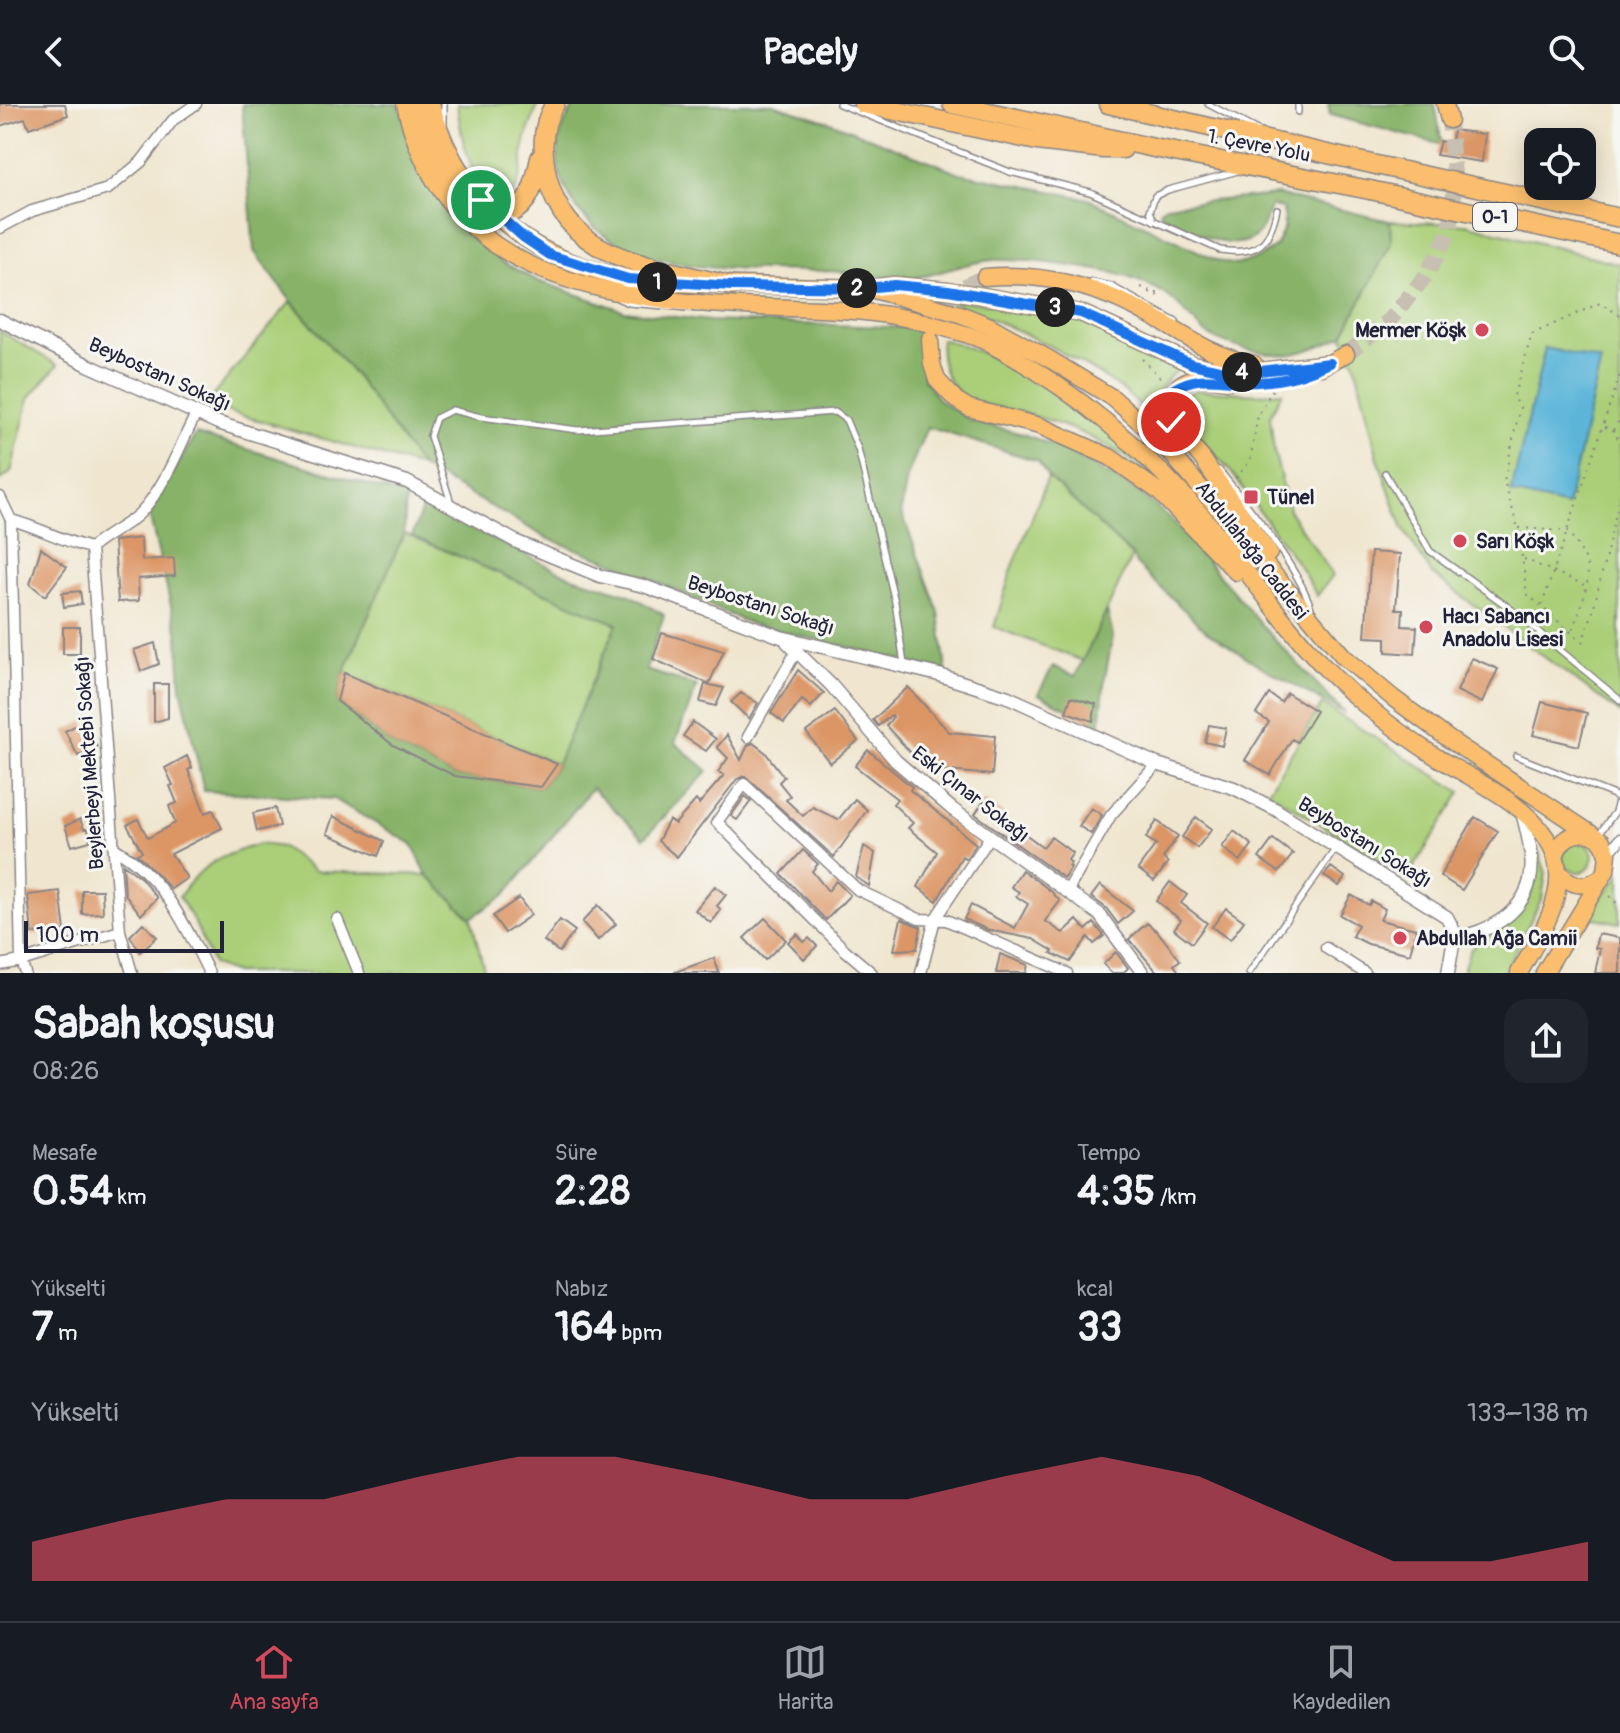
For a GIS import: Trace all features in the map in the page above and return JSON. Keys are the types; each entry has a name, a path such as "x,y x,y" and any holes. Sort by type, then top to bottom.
{"highway":[{"path":"417,104 420,121 436,160 462,201 483,217 500,218 516,211 531,194 549,112 555,104"},
{"path":"863,104 1037,141 1104,149 1154,148"},
{"name":"1. Çevre Yolu","path":"952,104 1154,148 1255,165 1620,244"},
{"name":"1. Çevre Yolu","path":"1108,104 1620,218"},
{"path":"543,144 547,179 555,203 583,236 602,250 631,263 732,286"}],"main road":[{"name":"Abdullahağa Caddesi","path":"405,104 409,124 429,170 449,204 478,234 520,260 596,288 725,305 864,310 913,318 990,343 1075,399 1135,446 1180,490 1306,649 1332,677 1396,730 1522,812 1544,835 1556,863"},
{"path":"431,104 442,140 458,170 481,200 500,218"},
{"name":"Abdullahağa Caddesi","path":"500,218 550,255 628,279 732,286 867,288 960,314 990,326 1113,398 1159,439 1312,615 1344,657 1450,740 1590,833"},
{"path":"985,277 1057,280 1092,289 1123,301 1214,354 1281,374"},
{"path":"867,288 894,285 948,290 1046,305 1081,313 1192,364 1224,371 1281,374"},
{"path":"930,339 937,380 956,400 969,408 1053,430 1110,457 1158,491 1226,563 1261,592"},
{"path":"1312,615 1197,450 1171,422 1169,406 1174,389 1193,378 1237,382 1330,363 1346,354"},
{"path":"1519,973 1548,922 1557,883 1556,863 1559,846 1572,834 1590,833 1608,854 1606,871 1594,883 1578,885 1570,882 1556,863"},
{"path":"1544,973 1600,878"}],"street":[{"path":"0,228 32,211 108,189 141,162 173,120 196,104"},
{"name":"Beybostanı Sokağı","path":"0,320 88,365 218,423 407,482 517,542 600,576 644,586 781,637 904,667 1008,697 1157,764 1234,788 1275,809 1447,917 1455,938"},
{"path":"11,520 62,541 91,548 140,513 163,479 196,414"},
{"path":"0,497 11,520 21,961 25,973"},
{"name":"Beylerbeyi Mektebi Sokağı","path":"91,548 120,931 132,973"},
{"name":"Eski Çınar Sokağı","path":"781,637 831,685 896,761 990,837 1099,914 1143,973"},
{"path":"748,737 797,650"},
{"path":"1068,890 1111,815 1157,764"},
{"path":"872,973 717,822 744,784 858,890 919,919 946,920 1067,973"},
{"path":"1448,973 1455,938 1472,935 1499,922 1525,892 1531,865 1522,812 1530,804 1538,802 1555,809"},
{"path":"921,973 935,919 990,837"},
{"path":"1608,854 1620,839"},
{"path":"114,848 129,857 164,890 209,973"},
{"path":"337,919 359,973"},
{"path":"0,965 120,931"},
{"path":"1326,948 1365,973"}],"lane":[{"path":"442,140 446,117 444,104"},
{"path":"839,104 1010,172 1090,192 1220,250 1252,251 1272,233 1277,209"},
{"path":"1208,104 1282,144"},
{"path":"1298,104 1298,112"},
{"path":"1154,222 1150,211 1155,196 1255,165"},
{"path":"453,507 430,436 436,418 452,410 578,430 835,412 846,420 858,449 895,602 904,667"},
{"path":"1197,450 1210,459 1230,484 1306,593 1312,615"},
{"path":"1385,473 1430,551 1511,609 1620,700"},
{"path":"1516,756 1614,795 1618,801 1615,812 1590,833"},
{"path":"1249,973 1337,847"}],"path":[{"path":"1141,287 1157,297 1149,292"},
{"path":"1620,315 1600,303 1532,334 1513,398 1520,407 1504,481 1518,528 1527,594 1582,642 1592,615 1620,497"},
{"path":"1138,353 1164,381"},
{"path":"1230,484 1249,464 1258,415 1281,374"},
{"path":"1541,607 1620,375"},
{"path":"1187,403 1196,429"},
{"path":"1613,430 1620,419"},
{"path":"1604,426 1613,430 1620,442"},
{"path":"1518,528 1568,531"},
{"path":"1568,531 1587,564 1586,586 1572,633"},
{"path":"1522,558 1586,586"}],"green space":[{"path":"242,104 398,104 444,204 474,239 504,263 538,281 625,311 710,321 918,328 924,379 940,401 972,421 1023,434 1066,450 1140,493 1174,522 1265,629 1344,713 1260,666 1206,631 1136,564 1132,555 1048,477 1038,461 927,427 907,477 901,511 939,612 946,671 751,624 617,564 549,539 421,467 355,375 291,301 254,251"},
{"path":"457,104 538,104 525,141 518,185 508,199 501,202 474,170 464,145"},
{"path":"576,104 773,104 830,122 960,173 1089,199 1218,261 1236,265 1258,258 1276,246 1284,228 1283,208 1271,206 1257,235 1235,243 1196,233 1162,215 1160,210 1166,205 1277,195 1390,221 1391,243 1343,335 1292,354 1250,350 1217,340 1205,333 1168,296 1128,277 1098,270 1034,261 995,260 903,279 828,271 716,268 678,263 641,254 609,238 583,215 563,183 558,163 559,142 565,122"},
{"path":"1328,104 1435,104 1442,145 1330,115"},
{"path":"1390,221 1466,224 1620,264 1620,713 1432,574 1403,529 1378,459 1355,363 1343,335 1391,243"},
{"path":"944,299 1067,315 1186,365 1171,376 1161,389 1156,404 1157,423 1121,389 1079,362 1012,328"},
{"path":"291,301 355,375 421,467 205,405"},
{"path":"0,331 58,365 29,398 11,472 0,481"},
{"path":"941,339 1007,364 1064,398 1168,486 1122,454 1072,429 966,398 955,389 947,376 942,362"},
{"path":"1196,390 1258,394 1282,392 1270,416 1274,451 1290,513 1333,575 1317,596 1302,570 1231,472 1186,423 1181,411 1183,397"},
{"path":"196,434 406,496 404,533 344,673 337,701 393,745 455,776 541,787 557,764 617,624 412,536 423,506 570,576 630,595 664,615 646,670 697,686 675,743 708,771 644,838 592,788 505,895 471,918 427,875 412,844 333,799 204,791 181,687 178,635 149,514"},
{"path":"1048,477 1132,556 1083,661 994,627 1012,569"},
{"path":"404,533 617,624 557,764 344,673"},
{"path":"1107,611 1113,636 1100,725 1038,694 1053,666 1075,676"},
{"path":"1322,704 1461,792 1407,878 1268,791"},
{"path":"1578,842 1589,846 1593,857 1589,868 1578,872 1567,868 1563,857 1567,846"},
{"path":"260,844 282,847 315,871 427,875 471,918 485,973 235,973 213,965 194,921 179,897 196,876 214,862"},
{"path":"1537,847 1546,873 1542,898 1504,973 1462,973 1475,944 1508,923 1523,907 1535,879"},
{"path":"1620,874 1620,923 1586,916 1617,879"}],"water":[{"path":"1545,348 1601,361 1567,506 1511,493"}],"building":[{"path":"0,104 65,104 68,115 29,128 25,118 0,126"},
{"path":"1453,130 1485,134 1482,162 1436,155 1440,141 1451,144"},
{"path":"141,538 142,560 174,558 175,576 138,579 139,601 118,602 114,541"},
{"path":"41,548 67,567 45,596 30,584"},
{"name":"Hacı Sabancı Anadolu Lisesi","path":"1371,552 1400,554 1396,609 1403,609 1402,626 1417,627 1415,654 1386,652 1386,638 1365,637"},
{"path":"80,591 82,604 64,607 62,593"},
{"path":"63,627 80,627 80,654 63,654"},
{"path":"662,633 724,651 709,684 653,659"},
{"path":"155,643 159,664 141,671 134,650"},
{"path":"1472,658 1498,669 1482,703 1457,691"},
{"path":"798,670 824,693 811,707 802,700 784,723 771,713"},
{"path":"344,673 557,764 541,787 455,776 393,745 337,701"},
{"path":"154,684 168,684 168,718 154,722"},
{"path":"705,684 724,688 716,706 700,702"},
{"path":"908,687 949,732 995,736 992,775 926,769 886,726 892,715 878,726 873,720"},
{"path":"741,693 758,703 749,719 731,702"},
{"path":"1287,693 1316,711 1297,742 1292,739 1270,775 1245,760 1269,722 1256,714 1269,694 1281,702"},
{"path":"1071,697 1096,704 1093,721 1066,712"},
{"path":"1542,702 1587,713 1579,746 1533,735"},
{"path":"835,711 858,741 830,763 806,732"},
{"path":"84,721 97,747 78,756 65,731"},
{"path":"693,722 716,739 706,751 683,736"},
{"path":"1209,725 1226,728 1222,746 1205,742"},
{"path":"727,735 741,760 748,745 753,743 765,752 784,777 779,782 790,796 786,800 803,816 813,807 838,820 855,799 867,810 834,857 745,776 737,779 677,857 658,841 669,820 675,824 696,800 699,804 724,775 718,772 728,758 717,747"},
{"path":"868,750 912,787 910,790 976,844 966,859 962,856 937,901 918,887 937,852 908,828 913,823 893,804 897,799 855,766"},
{"path":"187,756 192,768 188,770 205,813 213,810 222,828 171,854 187,878 171,889 137,854 142,852 127,825 138,819 148,838 175,823 169,806 177,803 165,768"},
{"path":"745,796 751,801 737,820 731,816"},
{"path":"984,801 1043,847 1051,837 1073,853 1068,860 1071,867 1064,878 975,814"},
{"path":"275,808 279,826 257,831 253,813"},
{"path":"1091,808 1102,815 1091,834 1079,826"},
{"path":"333,816 384,841 378,856 327,834"},
{"path":"1196,817 1212,829 1197,848 1182,837"},
{"path":"1475,817 1498,831 1462,890 1440,876"},
{"path":"80,819 84,829 88,829 90,841 72,846 65,826"},
{"path":"1157,821 1178,836 1163,858 1168,863 1154,881 1138,869 1156,844 1146,838"},
{"path":"1234,831 1252,845 1240,861 1222,847"},
{"path":"1273,839 1293,854 1279,872 1259,858"},
{"path":"864,846 875,853 869,886 856,877"},
{"path":"803,850 818,864 812,871 828,891 836,881 850,895 826,920 781,874"},
{"path":"123,864 141,878 157,898 141,915 125,894"},
{"path":"1331,867 1345,877 1339,886 1324,876"},
{"path":"1022,870 1060,901 1045,921 1063,933 1077,920 1086,930 1094,923 1104,936 1094,944 1088,937 1070,962 1033,939 988,930 964,919 971,905 1015,928 1028,904 1016,896 1019,892 1011,887"},
{"path":"1170,882 1187,895 1181,903 1207,923 1192,943 1174,929 1181,920 1156,901"},
{"path":"1100,885 1133,911 1118,924 1106,908 1091,897"},
{"path":"715,886 726,895 717,906 721,910 711,923 695,910"},
{"path":"82,890 102,890 103,913 82,914"},
{"path":"60,891 65,931 32,934 28,895"},
{"path":"1351,895 1385,909 1380,920 1416,929 1410,954 1368,944 1352,936 1358,925 1340,915"},
{"path":"519,898 531,915 505,933 493,916"},
{"path":"598,905 616,924 598,940 582,922"},
{"path":"1226,908 1244,921 1230,940 1212,927"},
{"path":"765,918 786,940 765,960 744,938"},
{"path":"901,919 921,927 917,949 894,950"},
{"path":"560,920 575,931 559,952 544,941"},
{"path":"143,923 157,937 140,952 130,936"},
{"path":"1147,923 1180,960 1174,965 1180,973 1158,973 1129,939"},
{"path":"797,934 804,942 809,938 817,946 804,959 788,942"},
{"path":"1598,934 1620,938 1620,973 1595,973 1600,949 1595,948"},
{"path":"1116,952 1128,968 1123,973 1112,973 1103,964"},
{"path":"1000,954 1028,965 1026,973 996,973"},
{"path":"714,958 719,973 675,973 675,972"}],"tunnel":[{"path":"1346,354 1390,320 1427,274 1450,231 1455,185 1449,120"},
{"path":"934,321 948,298 985,277"}],"place":[{"name":"Mermer Köşk","path":"1482,330"},
{"name":"Tünel","path":"1251,497"},
{"name":"Sarı Köşk","path":"1460,541"},
{"name":"Hacı Sabancı Anadolu Lisesi","path":"1426,627"},
{"name":"Abdullah Ağa Camii","path":"1400,938"}],"route":[{"path":"481,200 523,237 550,255 628,279 732,286 867,288 894,285 948,290 1081,313 1192,364 1224,371 1251,372 1330,363 1300,377 1288,379 1237,382 1193,378 1174,389 1170,396 1171,422"}]}
